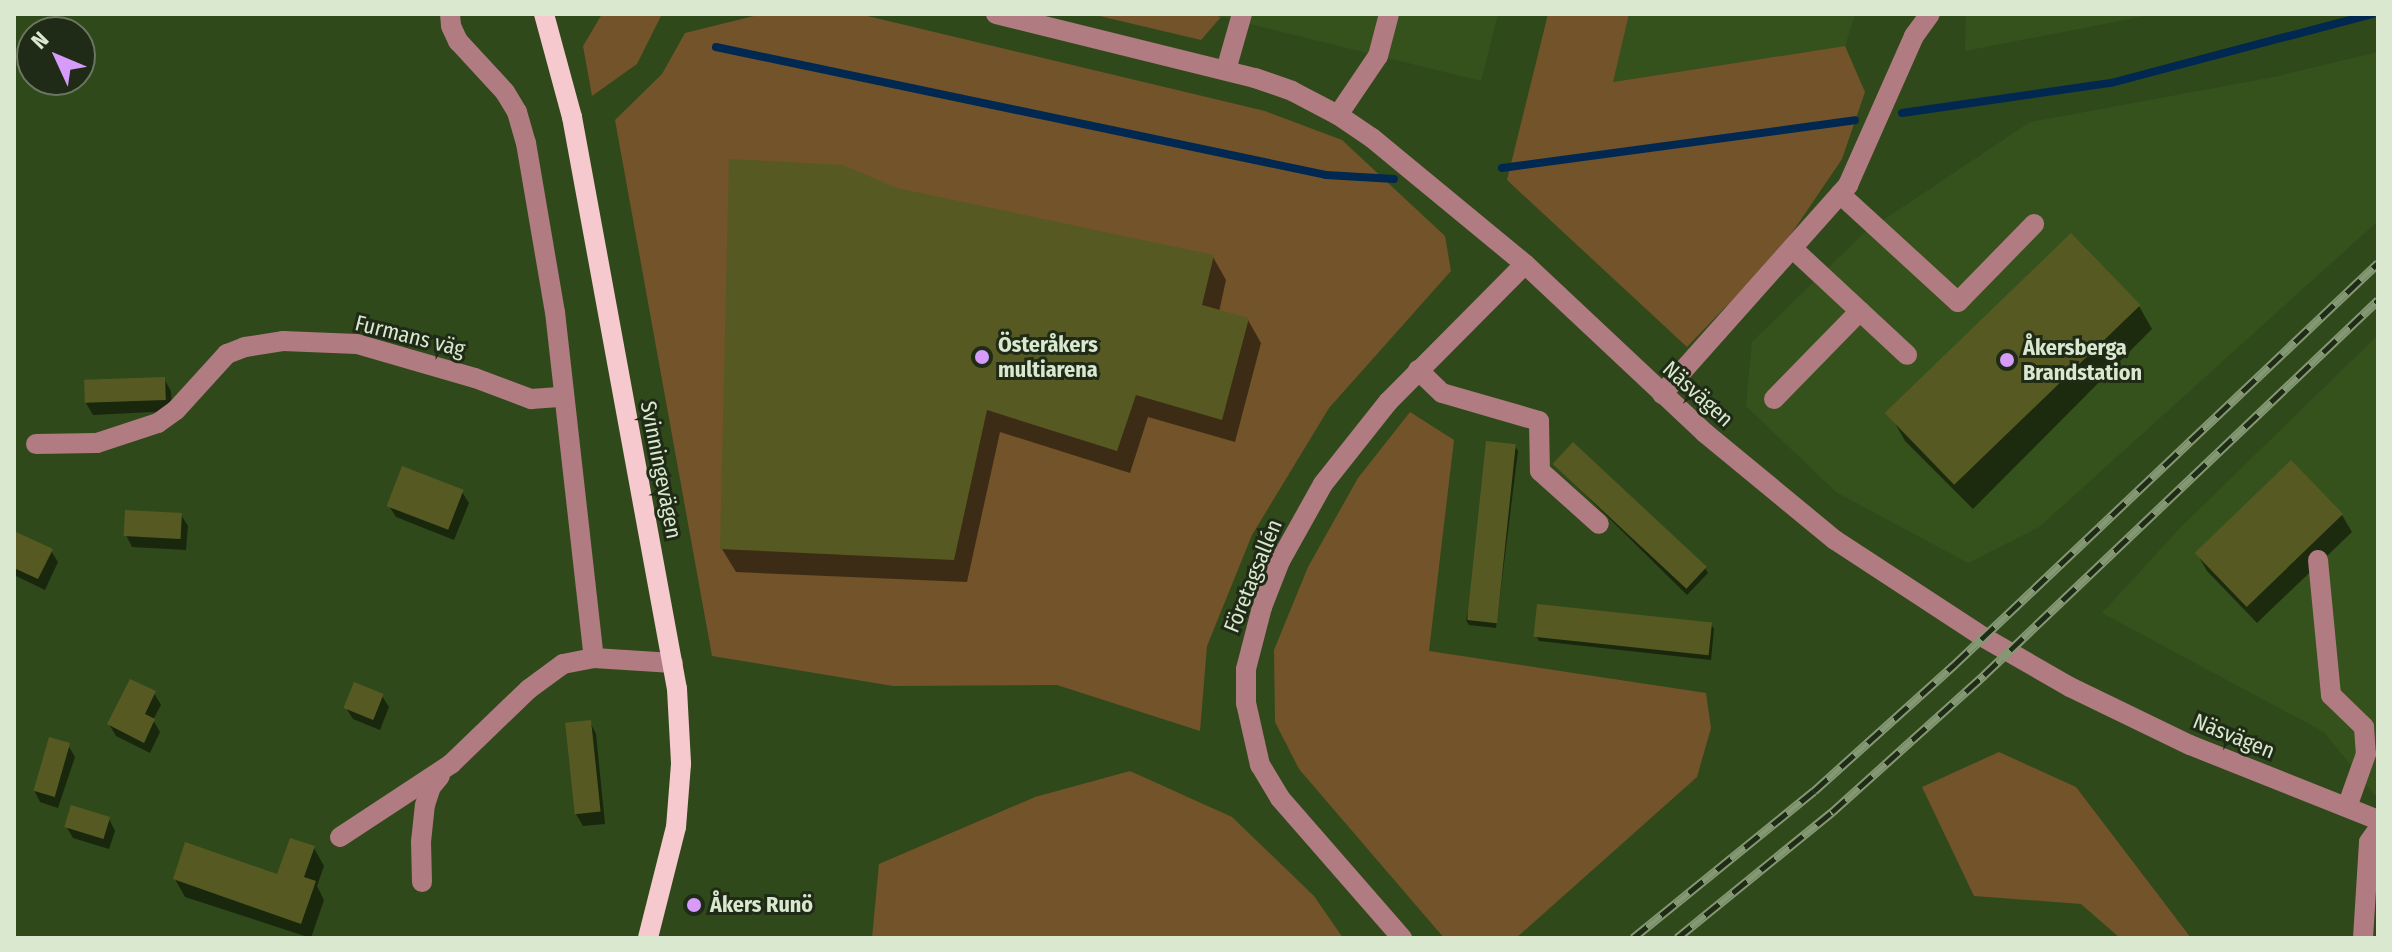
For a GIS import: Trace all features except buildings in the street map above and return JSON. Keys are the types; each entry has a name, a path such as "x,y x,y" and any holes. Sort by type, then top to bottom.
{"main road":[{"name":"Svinningevägen","path":"544,14 572,117 673,663 681,764 676,827 648,938"}],"street":[{"path":"450,14 451,26 458,41 505,92 517,112 526,143 547,259 594,658"},
{"name":"Näsvägen","path":"996,14 1226,70 1292,91 1338,115 1372,138 1525,264 1662,394 1753,474 1835,540 1983,637 2070,687 2190,745 2378,820"},
{"path":"1226,70 1242,14"},
{"path":"1338,115 1378,56 1389,14"},
{"path":"1662,394 1848,185 1914,36 1930,14"},
{"path":"1840,194 1958,302 2034,224"},
{"path":"1792,248 1907,355"},
{"name":"Företagsallén","path":"1402,938 1280,798 1260,765 1246,703 1246,669 1262,607 1297,525 1353,442 1418,370 1525,264"},
{"path":"1774,399 1860,311"},
{"name":"Furmans väg","path":"36,444 97,443 158,423 176,410 227,354 245,347 283,341 357,344 475,378 531,399 563,397"},
{"path":"1418,370 1442,393 1539,421 1540,471 1599,524"},
{"path":"2318,560 2331,695 2364,727 2366,754 2347,807"},
{"path":"422,882 421,842 425,805 431,787 540,679 563,664 594,658 673,663"},
{"path":"340,837 451,764"},
{"path":"2363,938 2372,877 2369,842 2378,829"}],"shaded area":[{"path":"602,14 662,14 637,64 592,96 583,46"},
{"path":"762,14 859,14 1265,111 1342,140 1445,236 1451,271 1329,408 1252,535 1207,646 1200,731 1057,685 893,686 712,656 615,120 662,74 685,33"},
{"path":"1091,14 1209,14 1221,17 1201,40"},
{"path":"1209,14 1498,14 1481,81"},
{"path":"1548,14 1629,14 1613,82 1845,46 1865,92 1842,159 1781,249 1687,347 1507,180"},
{"path":"1629,14 1855,14 1845,46 1612,82"},
{"path":"1966,14 2155,14 1965,51"},
{"path":"2378,52 2378,221 2039,527 1968,563 1836,492 1746,406 1752,342 1864,233 2030,122 2274,77"},
{"path":"2378,335 2378,799 2324,732 2102,613 2181,527"},
{"path":"1410,412 1454,440 1429,651 1706,693 1711,728 1697,777 1516,938 1444,938 1299,769 1275,722 1274,650 1308,567 1358,478"},
{"path":"1999,752 2076,787 2191,938 2120,938 2081,904 1974,896 1922,787"},
{"path":"1130,771 1232,817 1314,896 1343,938 872,938 879,864 1035,797"}],"waterway":[{"path":"1902,113 2111,83 2372,14"},
{"path":"716,47 1326,175 1394,179"},
{"path":"1502,168 1855,120"}],"railway":[{"path":"1633,938 1814,791 1955,664 2378,263"},
{"path":"1677,938 1832,812 1984,675 2378,300"}],"place":[{"name":"Österåkers multiarena","path":"982,357"},
{"name":"Åkersberga Brandstation","path":"2007,360"},
{"name":"Åkers Runö","path":"694,905"}]}
